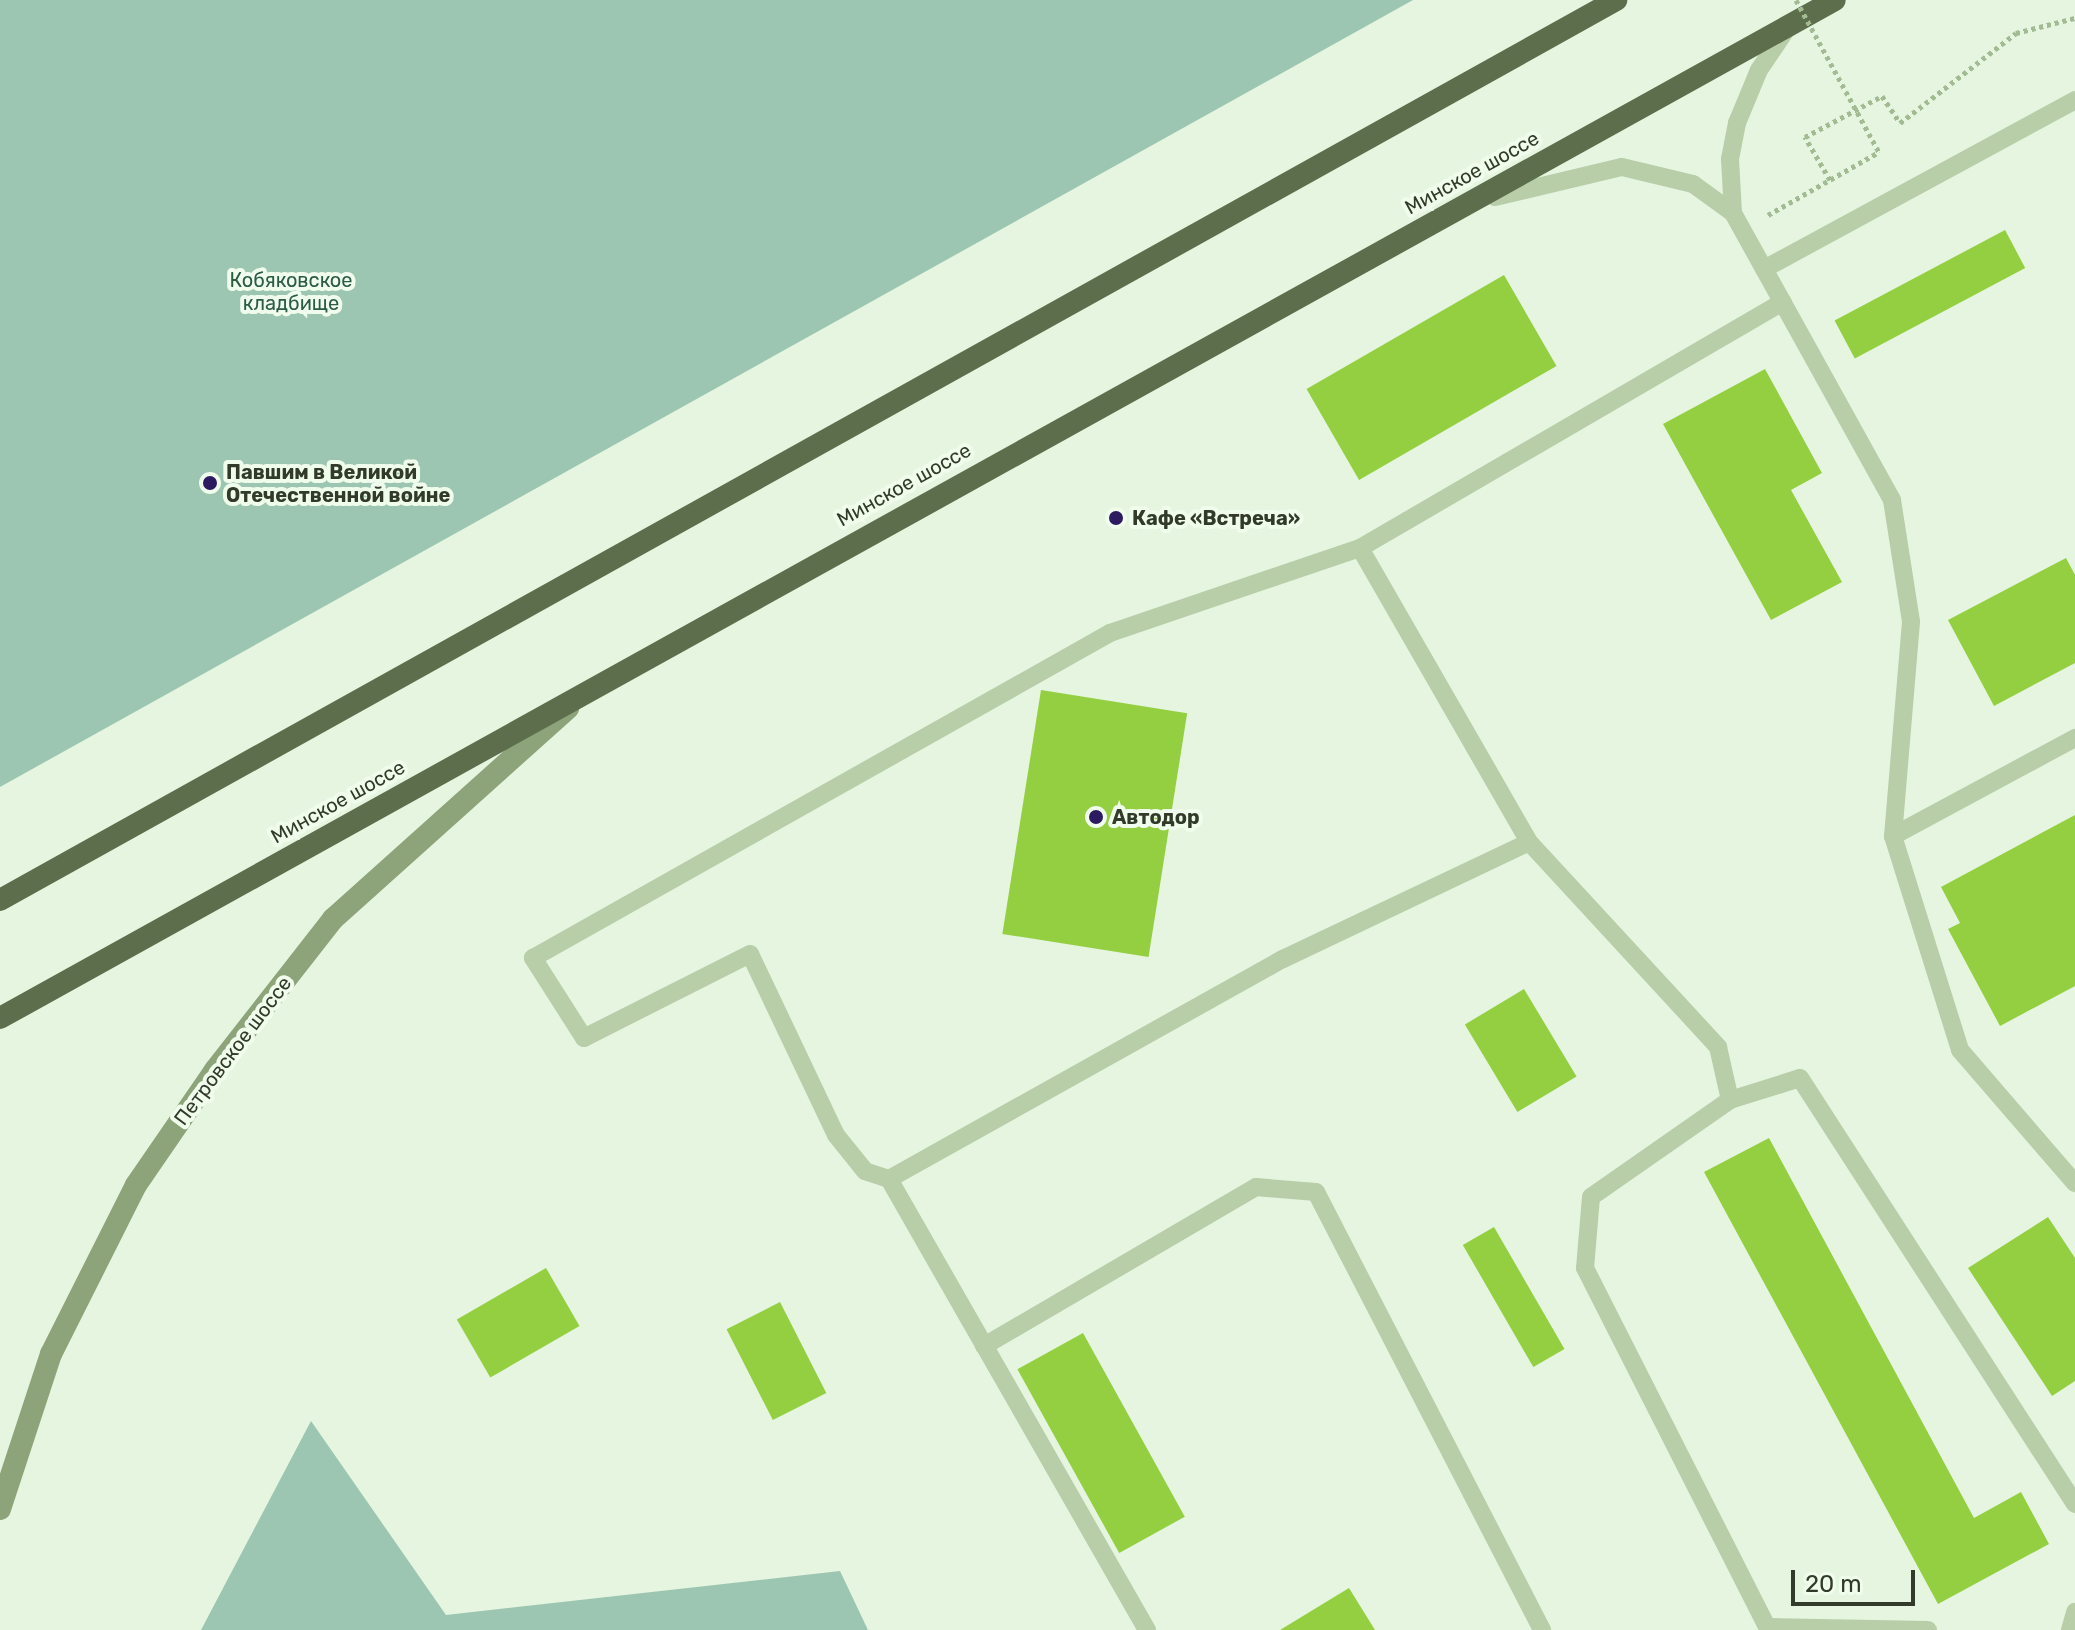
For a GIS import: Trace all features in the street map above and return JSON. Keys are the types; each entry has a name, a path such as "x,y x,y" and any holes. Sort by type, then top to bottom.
{"highway":[{"path":"0,900 1616,0"},
{"name":"Минское шоссе","path":"0,1018 595,684 1835,0"},
{"path":"0,887 58,869"}],"main road":[{"name":"Петровское шоссе","path":"0,1509 51,1354 136,1185 215,1070 333,919 595,684"}],"lane":[{"path":"1790,25 1759,70 1737,123 1730,159 1738,221 1892,500 1911,622 1893,836 1960,1050 2075,1183"},
{"path":"1764,269 2075,100"},
{"path":"1444,216 1535,182 1622,167 1693,184 1738,221"},
{"path":"1147,1630 889,1179 865,1171 836,1135 750,954 584,1038 533,958 1110,633 1360,548 1783,302"},
{"path":"1360,548 1529,842 1718,1047 1730,1100"},
{"path":"1893,836 2075,738"},
{"path":"889,1179 1283,959 1529,842"},
{"path":"1928,1630 1767,1627 1585,1268 1591,1197 1730,1100 1800,1078 2075,1504"},
{"path":"984,1346 1256,1187 1316,1192 1542,1630"},
{"path":"2070,1630 2075,1612"}],"path":[{"path":"1738,221 1830,180 1879,152 1796,0"},
{"path":"1830,180 1805,137 1882,96 1900,123 2016,33 2075,18"}],"green space":[{"name":"Кобяковское кладбище","path":"0,0 1413,0 0,787"},
{"path":"311,1421 446,1615 840,1571 868,1630 201,1630"}],"building":[{"path":"2005,230 2025,268 1855,359 1835,321"},
{"path":"1504,275 1556,366 1359,480 1307,389"},
{"path":"1765,369 1822,473 1791,490 1842,582 1771,620 1663,424"},
{"path":"2066,558 2075,575 2075,663 1994,706 1948,620"},
{"path":"1041,690 1187,713 1149,957 1002,934"},
{"path":"2075,815 2075,986 2000,1026 1948,929 1960,923 1941,887"},
{"path":"1524,989 1577,1076 1517,1112 1465,1025"},
{"path":"1769,1138 1974,1518 2021,1492 2049,1544 1938,1604 1704,1172"},
{"path":"2048,1217 2075,1258 2075,1381 2052,1396 1968,1268"},
{"path":"1494,1227 1565,1349 1533,1367 1463,1245"},
{"path":"546,1268 580,1326 490,1378 457,1320"},
{"path":"780,1302 826,1393 773,1420 727,1329"},
{"path":"1083,1333 1185,1517 1119,1553 1017,1369"},
{"path":"1349,1588 1375,1630 1280,1630"}],"place":[{"name":"Павшим в Великой Отечественной войне","path":"210,483"},
{"name":"Кафе «Встреча»","path":"1116,518"},
{"name":"Автодор","path":"1096,817"}]}
